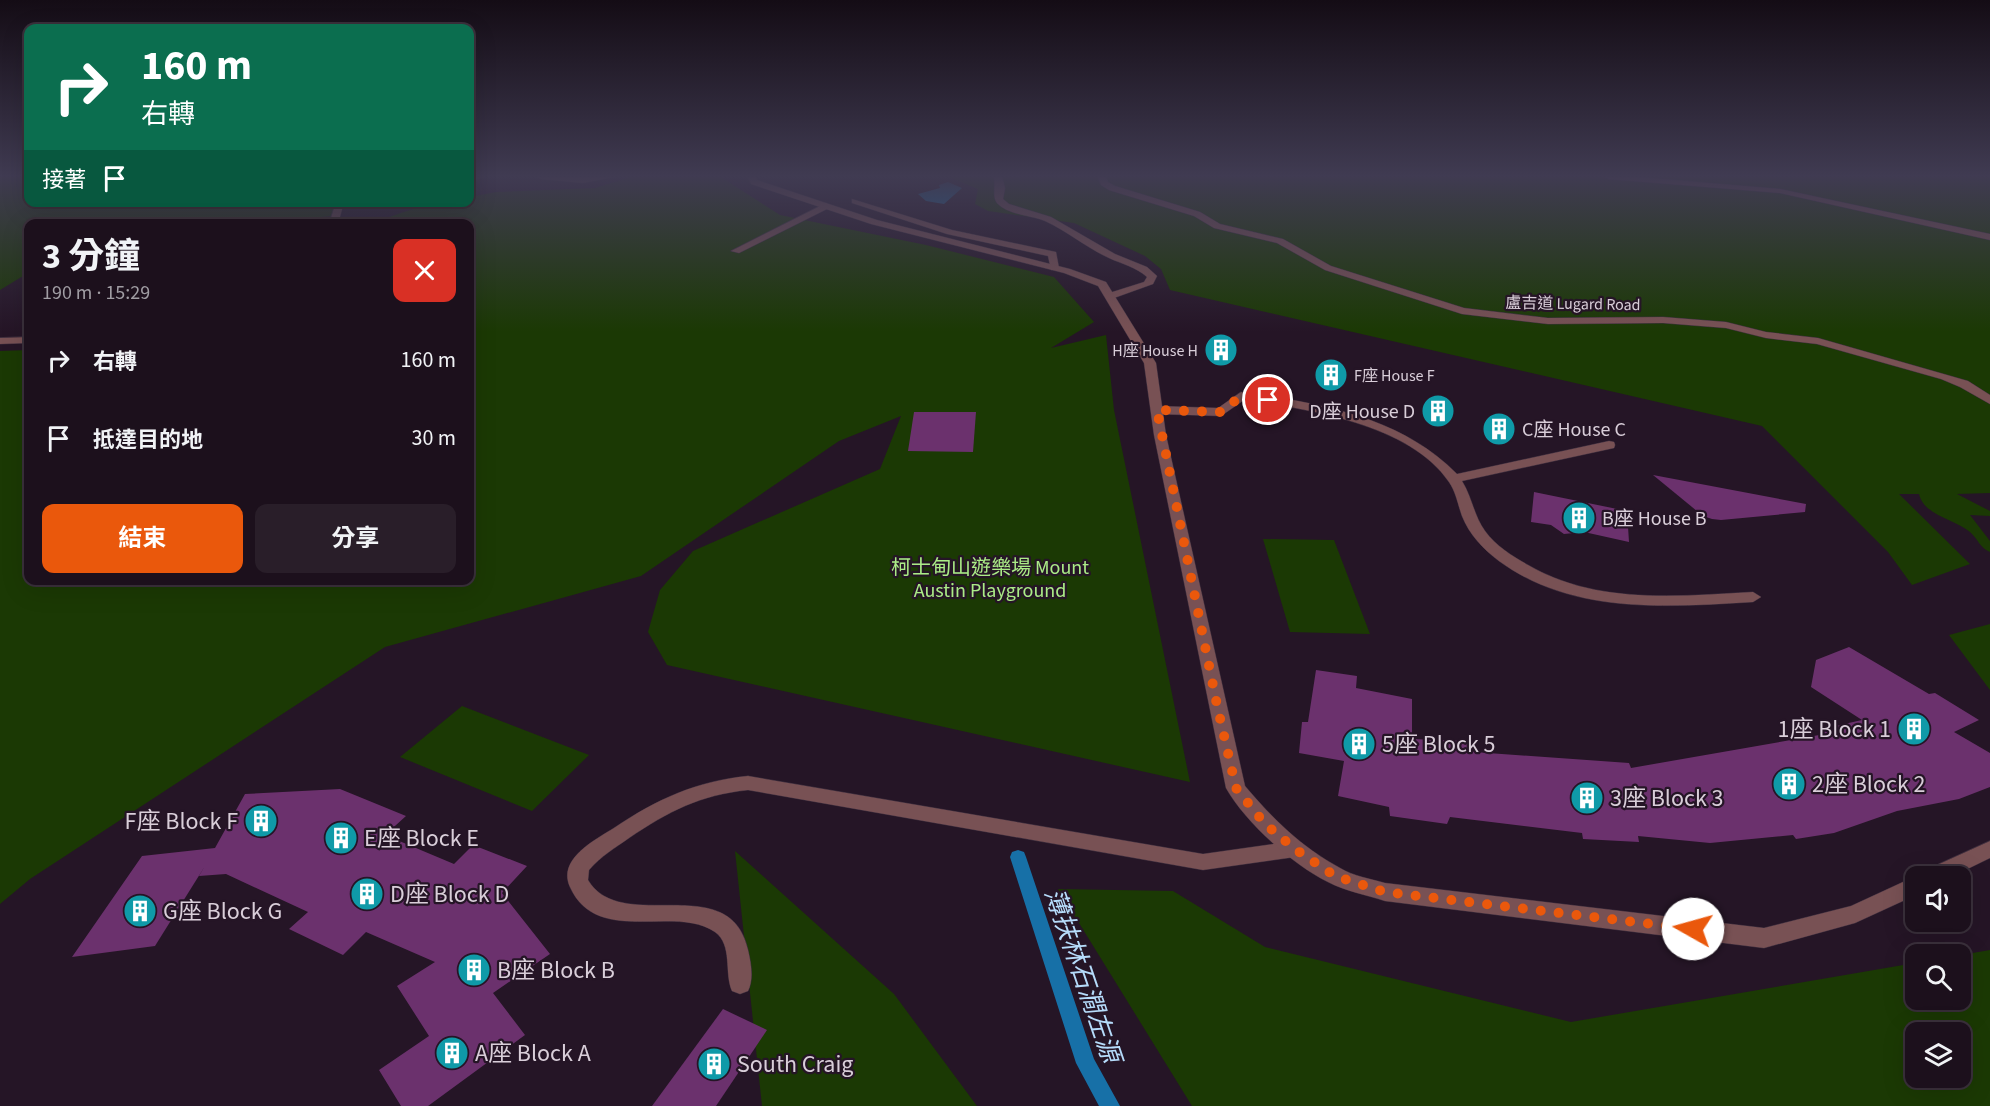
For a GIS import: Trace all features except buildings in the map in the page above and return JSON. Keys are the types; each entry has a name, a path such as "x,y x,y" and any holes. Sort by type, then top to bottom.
{"street":[{"path":"736,251 781,229"},
{"path":"900,229 1054,268 1090,278 1102,284 1150,363 1157,410 1236,788 1265,824 1295,849 1335,876 1385,892 1764,938 1855,914 1905,890"},
{"path":"940,229 1053,254 1054,268"},
{"path":"1065,229 1112,256 1144,269 1152,276 1148,284 1110,296"},
{"name":"盧吉道 Lugard Road","path":"1227,229 1283,243 1328,268 1462,311 1548,321 1675,320 1729,326 1777,337 1814,340 1945,377 1964,384 1990,400"},
{"path":"1952,229 1990,237"},
{"path":"0,341 24,340"},
{"path":"1157,410 1221,412 1241,396 1323,410 1350,418 1400,438 1441,465 1453,479 1466,501 1472,522 1480,536 1494,550 1534,576 1560,586 1615,600 1642,603 1754,597"},
{"path":"1453,479 1609,445"},
{"path":"740,984 735,942 731,933 723,926 699,916 647,914 607,908 591,899 578,885 580,866 599,849 674,801 717,785 748,783 1203,862 1295,849"},
{"path":"1954,866 1990,849"}],"green space":[{"path":"0,229 24,229 24,275 0,290"},
{"name":"柯士甸山遊樂場 Mount Austin Playground","path":"474,229 846,229 926,245 1054,277 1094,322 1051,348 1106,335 1114,410 1190,782 667,665 648,632 660,590 693,551 880,469 901,416 839,441 641,576 385,647 30,879 0,904 0,351 24,350 24,585 474,585"},
{"path":"1086,229 1990,229 1990,493 1957,494 1990,511 1990,516 1970,515 1990,541 1990,552 1964,528 1933,512 1922,501 1919,494 1899,494 1970,564 1912,585 1888,552 1762,426 1170,290 1161,269 1145,256"},
{"path":"1263,539 1334,540 1370,634 1290,632"},
{"path":"1990,624 1990,690 1949,635"},
{"path":"462,706 589,755 532,811 400,757"},
{"path":"735,851 894,994 977,1106 762,1106"},
{"path":"1058,889 1173,891 1265,947 1571,1022 1905,965 1905,1010 1971,1010 1971,953 1990,950 1990,1106 1192,1106"}],"waterway":[{"name":"薄扶林石澗左源","path":"1018,857 1086,1063 1110,1106"}],"place":[{"name":"H座 House H","path":"1221,350"},
{"name":"F座 House F","path":"1331,375"},
{"name":"D座 House D","path":"1438,411"},
{"name":"C座 House C","path":"1499,429"},
{"name":"B座 House B","path":"1579,518"},
{"name":"1座 Block 1","path":"1914,729"},
{"name":"5座 Block 5","path":"1359,744"},
{"name":"2座 Block 2","path":"1789,784"},
{"name":"3座 Block 3","path":"1587,798"},
{"name":"F座 Block F","path":"261,821"},
{"name":"E座 Block E","path":"341,838"},
{"name":"D座 Block D","path":"367,894"},
{"name":"G座 Block G","path":"140,911"},
{"name":"B座 Block B","path":"474,970"},
{"name":"A座 Block A","path":"452,1053"},
{"name":"South Craig","path":"714,1064"}],"route":[{"path":"1268,400 1241,396 1221,412 1157,410 1160,435 1236,788 1265,824 1295,849 1335,876 1385,892 1693,929"}]}
